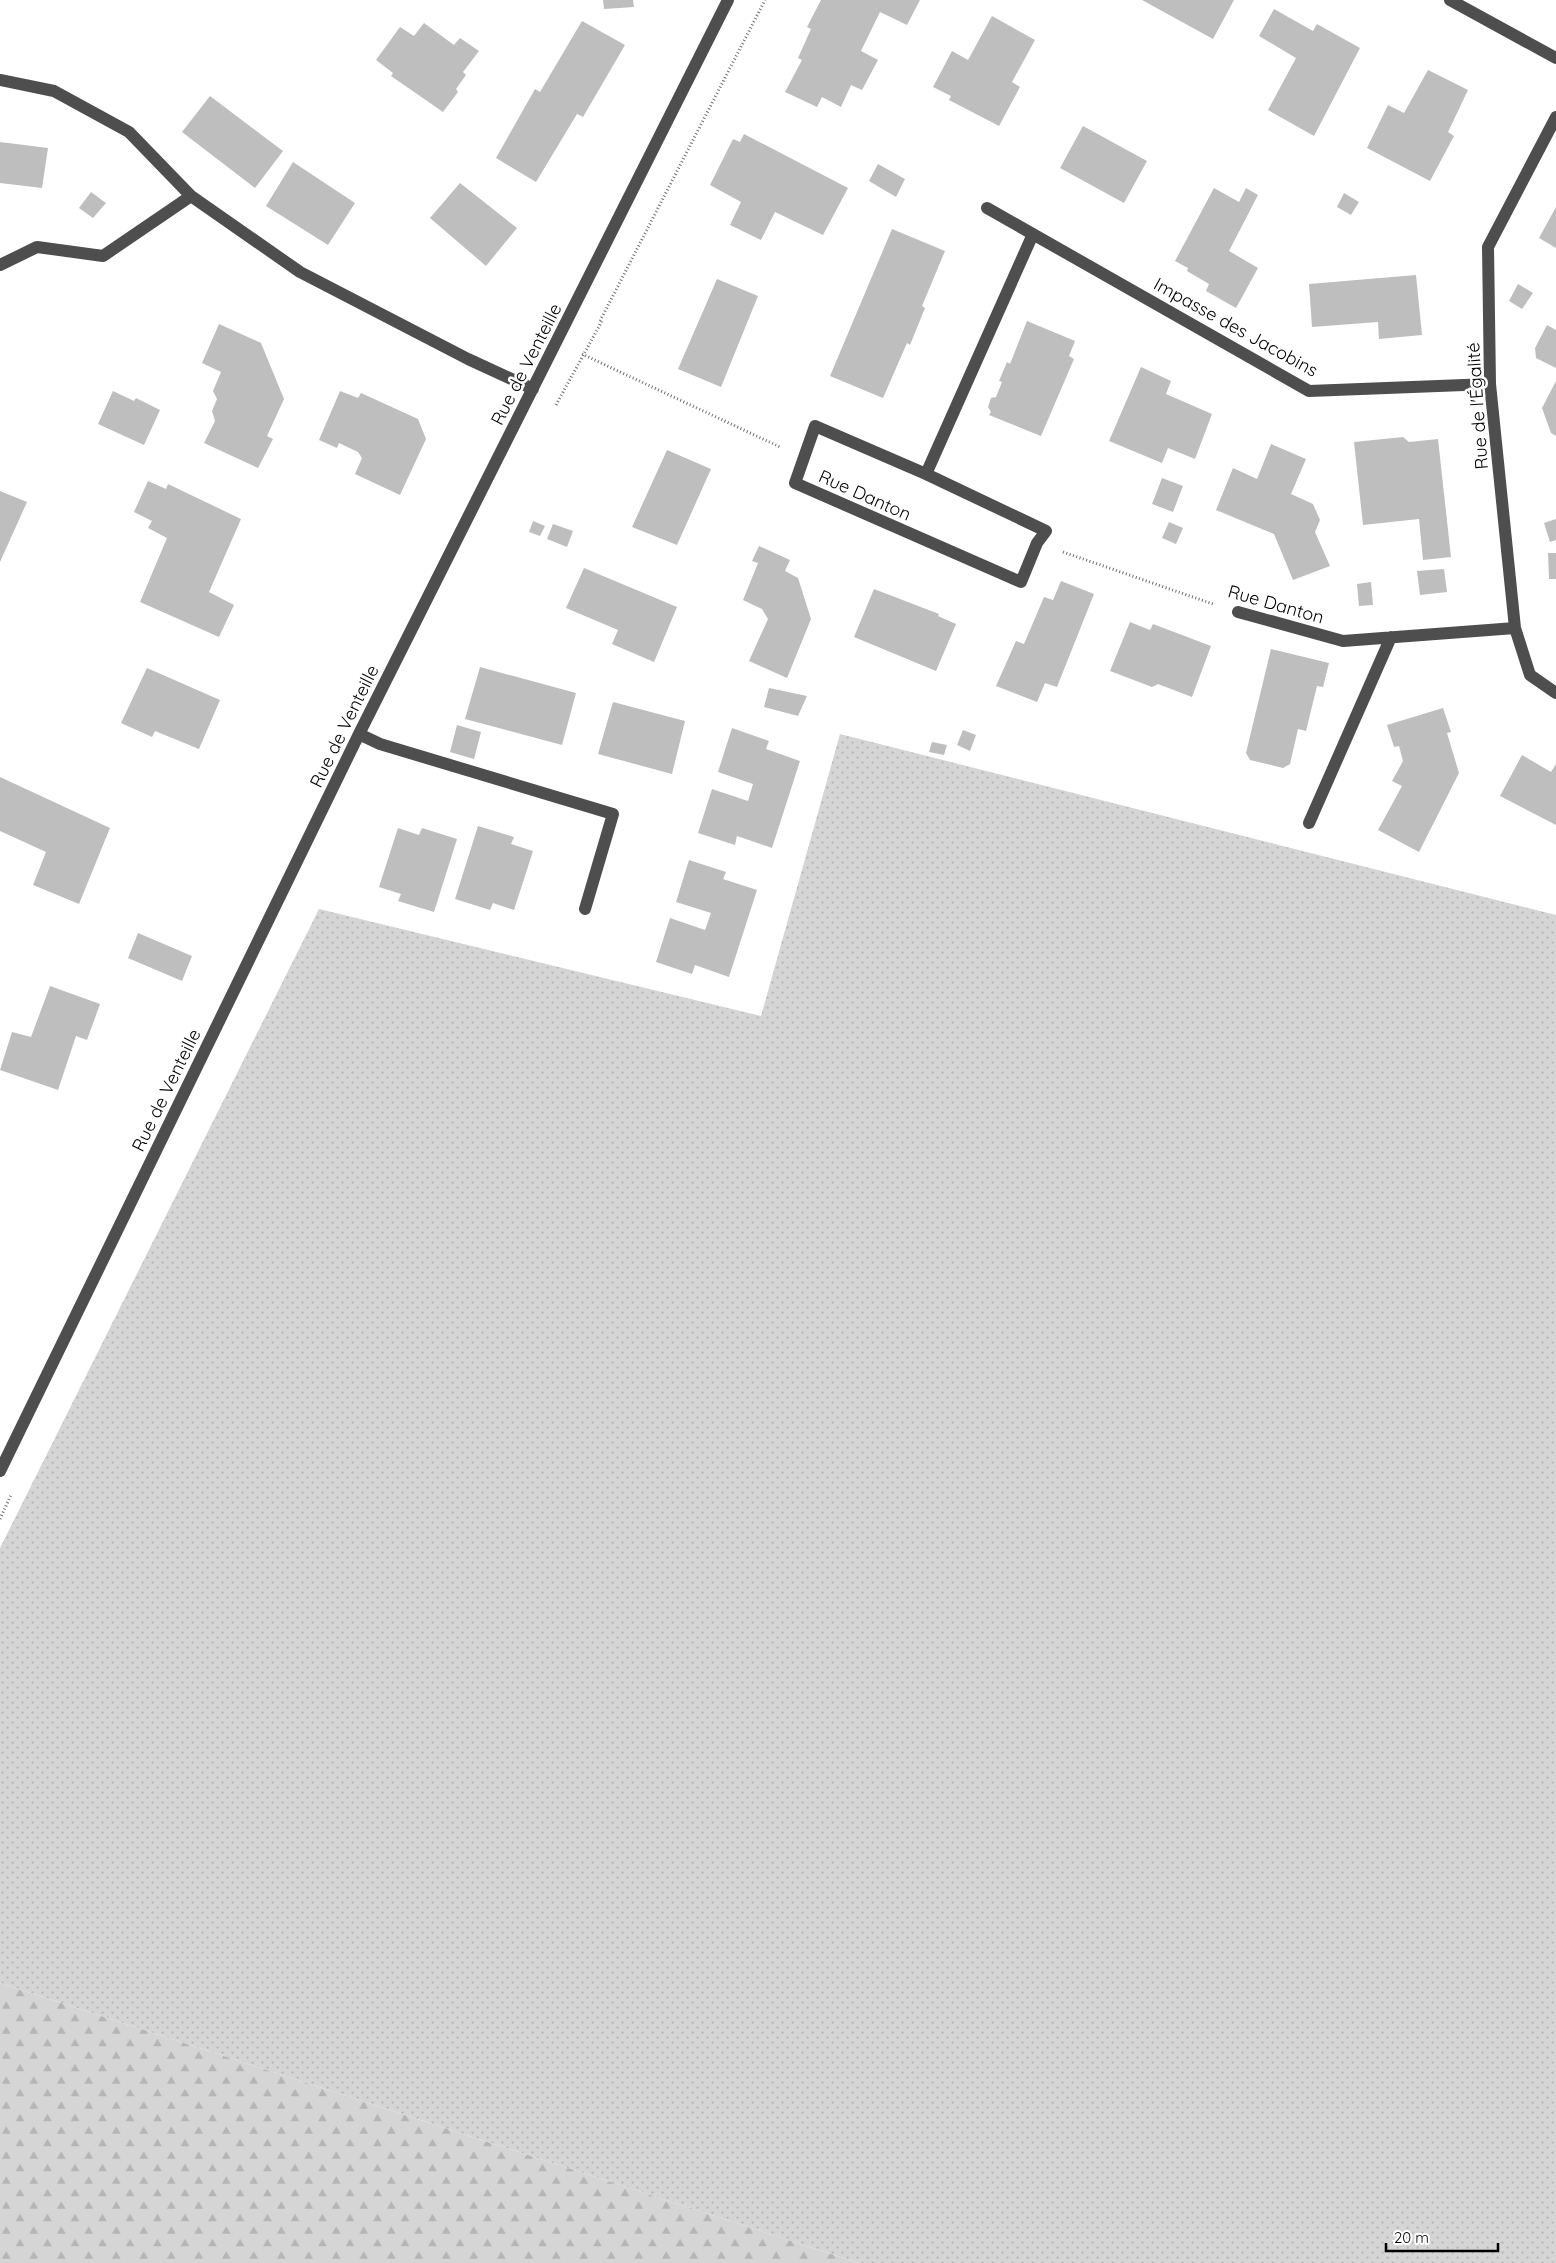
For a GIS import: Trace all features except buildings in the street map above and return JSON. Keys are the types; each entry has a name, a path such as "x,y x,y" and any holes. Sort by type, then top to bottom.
{"street":[{"name":"Rue de Venteille","path":"0,1472 359,734 728,0"},
{"path":"1450,0 1556,58"},
{"path":"0,80 54,91 129,132 191,196 300,272 533,389"},
{"name":"Rue de l'Égalité","path":"1556,118 1488,247 1490,384 1515,628 1530,675 1556,693"},
{"path":"0,265 37,247 103,256 191,196"},
{"name":"Impasse des Jacobins","path":"987,208 1309,391 1490,384"},
{"path":"926,474 1033,234"},
{"name":"Rue Danton","path":"815,426 926,474 1046,531 1037,542 1021,582 795,483 815,426"},
{"name":"Rue Danton","path":"1238,612 1343,641 1515,628"},
{"path":"1309,823 1391,637"},
{"path":"359,734 380,744 613,814 585,909"}],"path":[{"path":"556,343 804,458"},
{"name":"Rue Danton","path":"1037,542 1238,612"}],"green space":[{"path":"840,734 1556,915 1556,2263 859,2263 0,1983 0,1548 319,909 761,1016"},
{"path":"0,1983 859,2263 0,2263"}]}
